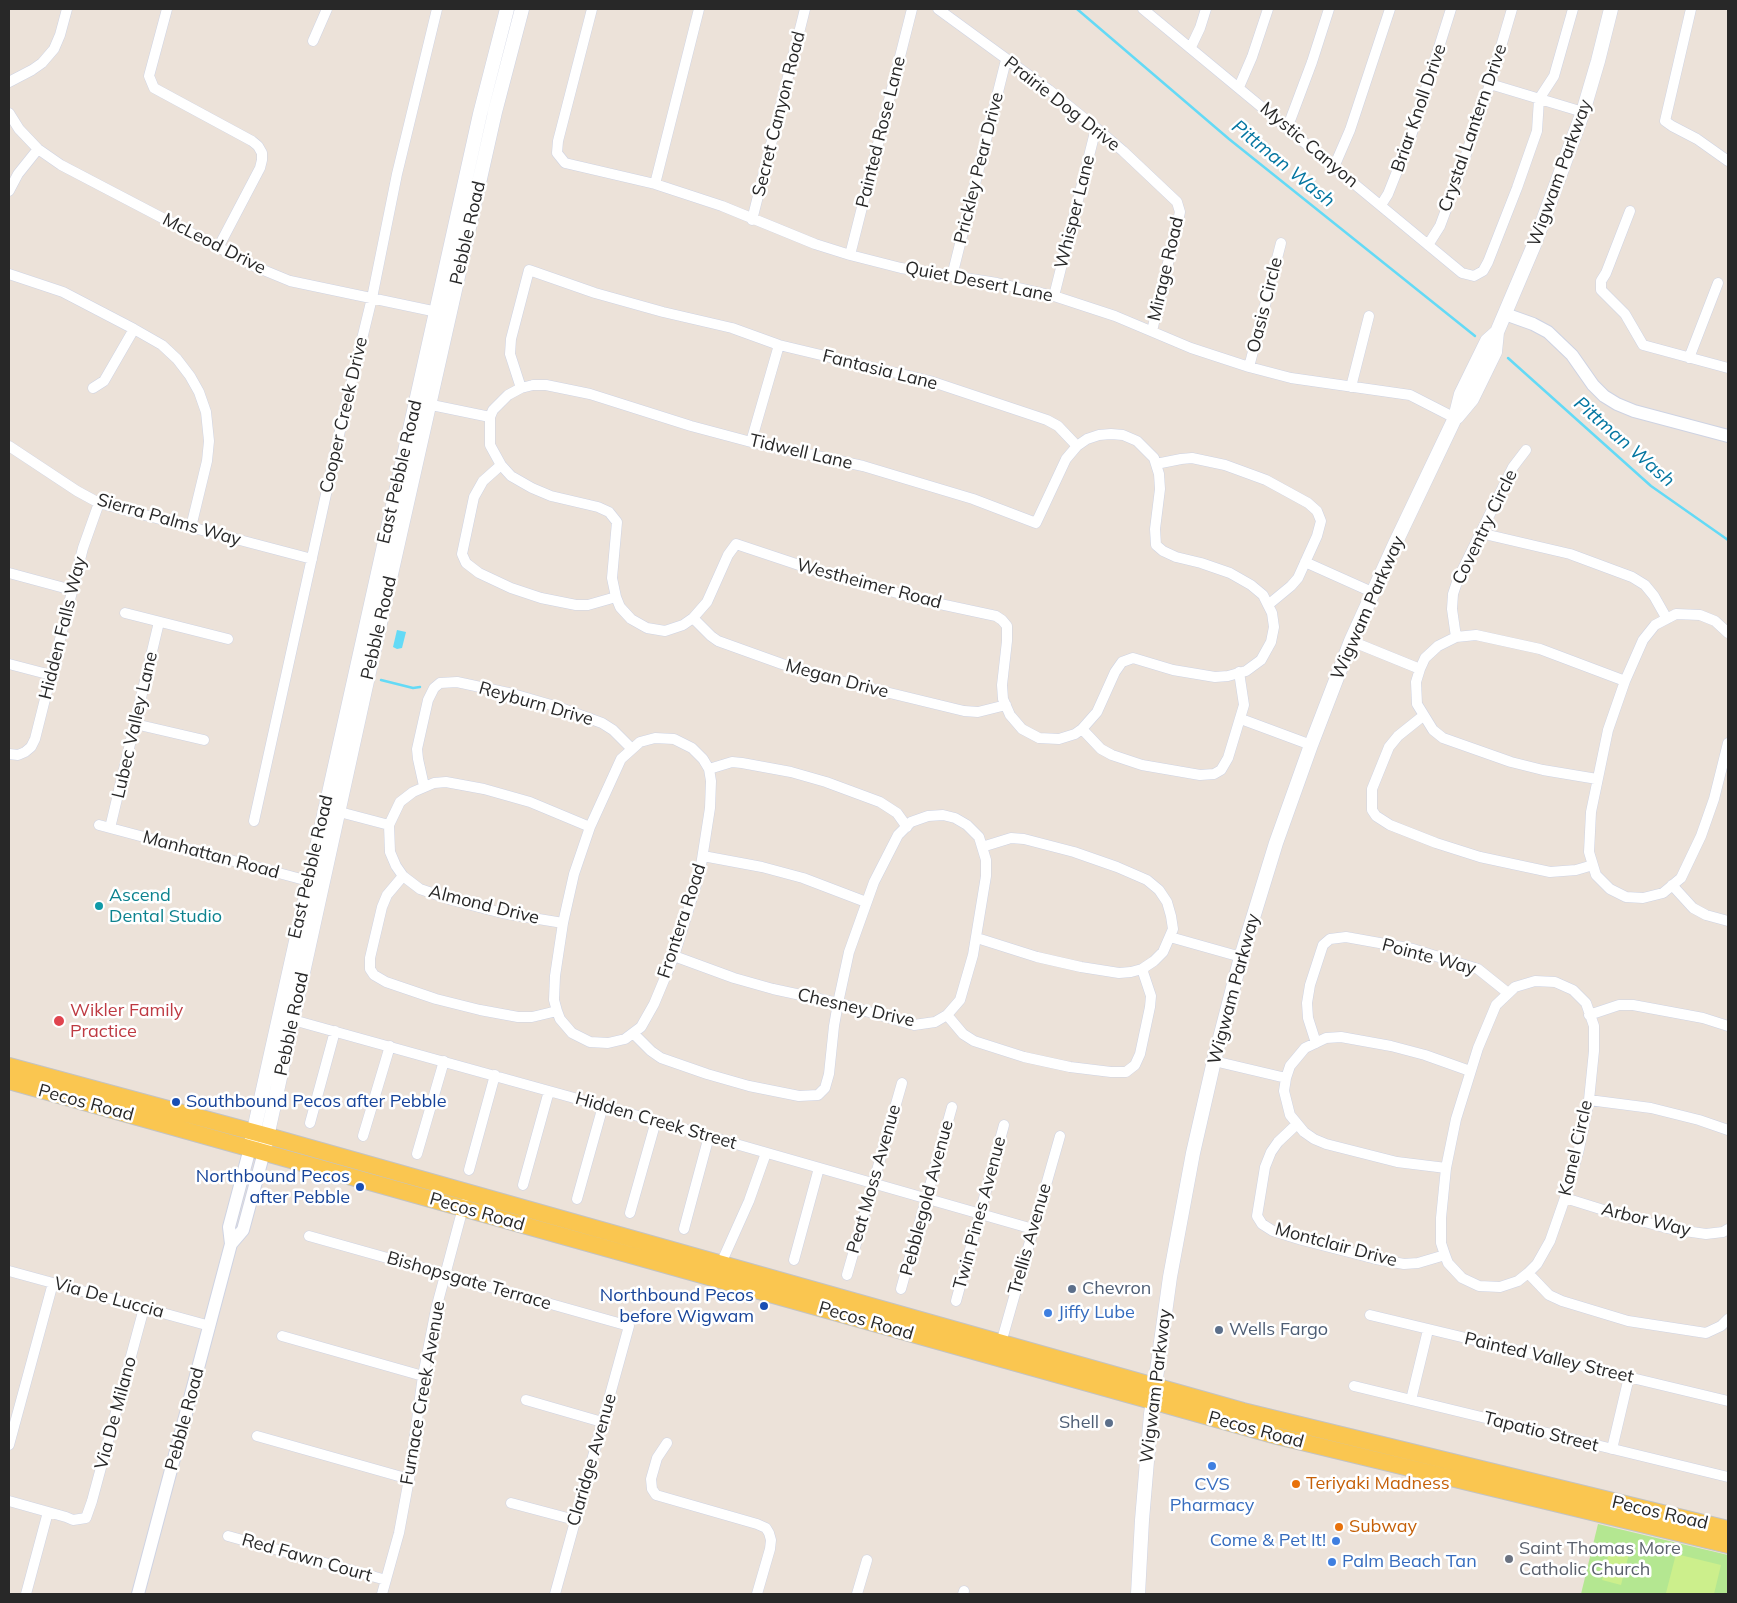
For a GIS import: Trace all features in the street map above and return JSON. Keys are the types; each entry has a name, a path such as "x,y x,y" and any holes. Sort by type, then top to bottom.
{"main road":[{"name":"East Pebble Road","path":"258,1141 280,1010 315,883 416,402 480,114 506,9"},
{"name":"Pebble Road","path":"331,810 430,405 496,112 522,9"},
{"name":"Wigwam Parkway","path":"1138,1594 1142,1520 1154,1394 1170,1277 1193,1153 1241,957 1276,843 1351,641 1372,592 1456,418 1472,399 1495,352 1497,332 1534,245 1583,112 1598,61 1610,9"},
{"name":"Pebble Road","path":"258,1141 293,1020 315,883"},
{"path":"9,1066 258,1141"},
{"name":"Pecos Road","path":"9,1081 258,1141 1154,1394 1272,1419 1458,1472 1728,1545"},
{"name":"Pecos Road","path":"965,1341 1001,1343 1154,1394"},
{"name":"Pecos Road","path":"1458,1472 1728,1529"}],"street":[{"path":"9,82 32,70 48,56 60,35 67,9"},
{"path":"167,9 149,76 154,88 252,141 262,152 260,168 218,248"},
{"path":"313,41 327,9"},
{"name":"Cooper Creek Drive","path":"254,821 343,417 372,298 399,164 437,9"},
{"name":"Quiet Desert Lane","path":"592,9 558,141 558,153 565,163 655,184 722,206 752,220 850,255 902,268 997,283 1054,296 1115,316 1191,348 1291,378 1410,394 1456,418"},
{"path":"655,184 698,9"},
{"name":"Secret Canyon Road","path":"752,220 805,9"},
{"name":"Painted Rose Lane","path":"850,255 912,9"},
{"name":"Prairie Dog Drive","path":"938,9 1049,90 1096,128 1177,202 1179,207"},
{"name":"Mystic Canyon","path":"1143,9 1462,273 1470,276 1476,276 1483,271 1488,262 1517,188 1537,131 1539,99"},
{"path":"1190,47 1195,39 1206,9"},
{"path":"1239,87 1252,57 1268,9"},
{"path":"1286,127 1292,118 1329,9"},
{"path":"1334,167 1350,130 1390,9"},
{"name":"Briar Knoll Drive","path":"1381,205 1388,194 1411,136 1451,9"},
{"name":"Crystal Lantern Drive","path":"1428,245 1440,226 1450,200 1490,84 1512,9"},
{"path":"1539,99 1554,76 1573,9"},
{"path":"1691,9 1665,121 1697,139 1728,161"},
{"name":"Prickley Pear Drive","path":"952,276 1006,60"},
{"path":"1490,84 1583,112"},
{"name":"McLeod Drive","path":"9,113 18,129 38,149 61,165 256,267 290,281 450,314"},
{"name":"Whisper Lane","path":"1054,296 1096,128"},
{"path":"9,192 18,174 38,149"},
{"name":"Mirage Road","path":"1152,332 1180,212 1179,207"},
{"path":"1630,211 1606,273 1601,281 1601,290 1625,314 1643,345 1728,368"},
{"name":"Oasis Circle","path":"1249,366 1280,243"},
{"name":"Fantasia Lane","path":"520,388 510,354 511,340 529,270 595,293 663,312 732,328 779,345 930,381 1047,420 1058,426 1077,446"},
{"path":"9,274 63,292 134,329 162,346 177,359 190,376 199,392 206,412 209,441 207,461 191,527"},
{"path":"1689,358 1718,283"},
{"path":"1505,314 1533,324 1548,332 1572,355 1593,385 1604,396 1617,404 1634,411 1728,436"},
{"path":"1351,387 1369,316"},
{"path":"93,388 104,381 134,329"},
{"path":"752,442 779,345"},
{"name":"Tidwell Lane","path":"490,417 493,410 508,395 520,388 546,385 590,394 691,426 752,442 863,466 972,499 1036,523 1066,459 1077,446"},
{"path":"416,402 490,417 490,446 500,465 512,476 532,488 551,496 609,512 617,522 612,578 620,607 631,618 647,628 666,631 683,626 693,618"},
{"path":"1006,705 1010,715 1022,729 1039,738 1059,739 1075,734 1097,712 1115,672 1122,662 1133,658 1173,670 1215,677 1228,676 1246,671 1261,660 1271,642 1274,627 1272,613 1263,595 1251,585 1230,573 1176,557 1163,551 1156,545 1155,529 1160,489 1159,474 1154,458 1137,441 1123,435 1099,435 1087,439 1077,446"},
{"name":"Sierra Palms Way","path":"9,446 77,491 99,502 312,559"},
{"name":"Coventry Circle","path":"1456,637 1452,608 1453,594 1458,579 1513,467 1526,450"},
{"path":"1156,464 1181,458 1192,458 1225,465 1266,480 1308,503 1317,511 1321,520 1317,536 1298,578 1268,605"},
{"path":"500,465 482,481 474,497 462,554 466,563 479,573 511,588 541,598 576,605 588,605 616,597"},
{"name":"Hidden Falls Way","path":"9,754 18,755 25,752 35,740 83,548 99,502"},
{"path":"1480,533 1570,554 1632,577 1645,585 1654,596 1667,619"},
{"name":"Westheimer Road","path":"693,618 707,602 728,555 736,544 814,570 926,601 996,616 1007,626 1002,685 1003,699 1006,705"},
{"path":"1305,562 1372,592"},
{"path":"9,573 72,590"},
{"path":"125,613 228,639"},
{"path":"1728,633 1715,622 1700,616 1676,614 1656,625 1643,640 1625,681 1608,730 1591,812 1589,852 1596,875 1610,889 1626,897 1643,898 1663,893 1682,878 1701,836 1714,799 1728,743"},
{"name":"Megan Drive","path":"693,618 718,641 782,664 836,680 964,711 978,712 1006,705"},
{"name":"Lubec Valley Lane","path":"110,828 159,622"},
{"path":"1598,779 1543,770 1512,762 1443,738 1433,730 1417,704 1416,682 1420,668 1426,658 1438,646 1456,637 1476,635 1540,649 1625,681"},
{"path":"1351,641 1420,668"},
{"path":"9,664 51,675"},
{"path":"1082,729 1101,749 1112,755 1142,765 1200,775 1214,774 1221,770 1228,758 1241,719 1244,705 1239,672"},
{"name":"Reyburn Drive","path":"424,786 417,749 428,700 434,688 440,683 457,682 513,694 558,707 602,723 613,730 631,748"},
{"path":"1423,716 1398,736 1389,747 1372,789 1372,810 1376,816 1390,825 1436,843 1480,857 1550,872 1576,870 1593,865"},
{"path":"1241,719 1311,745"},
{"path":"135,724 204,740"},
{"path":"907,827 896,813 880,802 817,779 742,762 732,762 709,770 703,759 692,748 674,739 655,738 640,742 631,748 621,759 590,827 574,874 563,923 555,976 554,1000 560,1019 572,1033 590,1042 608,1043 624,1039 633,1033 661,1058 707,1074 749,1086 799,1096 818,1095 825,1088 829,1074 838,1003 849,952 866,902 898,835 907,827 911,822 928,816 943,815 955,818 967,825 979,837 986,860 986,876 973,955 960,1000 946,1015 963,1034 974,1042 1024,1057 1070,1067 1126,1072 1135,1065 1140,1054 1150,1007 1151,996 1142,969"},
{"name":"Frontera Road","path":"633,1033 641,1027 654,1004 674,956 700,872 710,808 711,781 709,770"},
{"path":"331,810 389,825 400,802 413,792 424,786 446,782 484,789 530,802 590,827"},
{"name":"Manhattan Road","path":"100,825 315,883"},
{"name":"Almond Drive","path":"389,825 390,852 396,866 403,876 420,889 452,900 502,913 563,923"},
{"path":"977,938 1037,957 1118,973 1142,969 1154,961 1163,952 1172,929 1172,916 1167,902 1159,890 1147,880 1117,867 1074,852 1024,839 1010,838 982,847"},
{"path":"703,856 762,867 803,878 866,902"},
{"path":"403,876 387,895 382,907 370,958 370,969 374,975 386,982 480,1010 532,1018 557,1011"},
{"path":"1672,885 1693,908 1706,915 1728,921"},
{"path":"1170,937 1241,957"},
{"name":"Pointe Way","path":"1316,1043 1308,1018 1307,1003 1310,985 1323,945 1330,939 1346,937 1413,949 1478,968 1508,993"},
{"name":"Chesney Drive","path":"674,956 757,985 838,1003 914,1025 935,1022 946,1015"},
{"path":"1728,1026 1703,1018 1634,1005 1619,1004 1589,1014 1586,1002 1573,990 1555,982 1535,981 1514,987 1496,1005 1470,1071 1456,1119 1446,1168 1441,1218 1441,1243 1448,1263 1462,1278 1479,1286 1500,1287 1518,1282 1528,1273 1549,1294 1562,1302 1628,1321 1706,1333 1721,1326 1728,1319"},
{"name":"Hidden Creek Street","path":"280,1010 293,1020 496,1075 1033,1229"},
{"name":"Kanel Circle","path":"1528,1273 1538,1264 1550,1241 1579,1149 1589,1100 1594,1051 1594,1026 1589,1014"},
{"path":"310,1123 335,1031"},
{"path":"1446,1168 1397,1162 1326,1144 1314,1139 1304,1132 1290,1115 1284,1091 1286,1078 1290,1066 1305,1048 1326,1038 1341,1037 1382,1044 1425,1055 1470,1071"},
{"path":"364,1136 390,1046"},
{"path":"417,1154 444,1061"},
{"path":"1214,1061 1286,1078"},
{"path":"469,1170 496,1075"},
{"name":"Peat Moss Avenue","path":"847,1275 902,1083"},
{"path":"523,1185 549,1091"},
{"path":"1589,1100 1652,1108 1699,1120 1728,1130"},
{"path":"577,1199 603,1106"},
{"name":"Pebblegold Avenue","path":"901,1289 928,1199 952,1107"},
{"path":"630,1213 656,1121"},
{"name":"Montclair Drive","path":"1297,1124 1278,1142 1271,1152 1265,1168 1257,1216 1262,1224 1273,1231 1302,1240 1404,1264 1418,1263 1445,1255"},
{"name":"Twin Pines Avenue","path":"956,1301 1004,1125"},
{"path":"684,1229 709,1136"},
{"name":"Trellis Avenue","path":"1001,1343 1060,1136"},
{"name":"Pebble Road","path":"138,1594 231,1244 242,1230 258,1141"},
{"path":"718,1271 766,1153"},
{"path":"794,1260 819,1168"},
{"name":"Arbor Way","path":"1565,1198 1671,1229 1706,1234 1722,1232 1728,1229"},
{"name":"Furnace Creek Avenue","path":"382,1594 399,1533 434,1317 465,1200"},
{"name":"Bishopsgate Terrace","path":"309,1236 629,1326"},
{"name":"Via De Luccia","path":"9,1270 210,1326"},
{"path":"9,1446 53,1283"},
{"name":"Via De Milano","path":"48,1512 73,1520 86,1518 144,1308"},
{"name":"Painted Valley Street","path":"1370,1315 1728,1401"},
{"name":"Claridge Avenue","path":"555,1594 629,1326"},
{"path":"1411,1400 1428,1330"},
{"path":"282,1336 424,1376"},
{"path":"1612,1449 1629,1377"},
{"name":"Tapatio Street","path":"1354,1386 1728,1477"},
{"path":"526,1400 602,1422"},
{"path":"256,1436 409,1479"},
{"path":"667,1443 657,1458 651,1479 652,1489 656,1495 757,1524 766,1528 769,1532 770,1549 757,1594"},
{"path":"9,1501 48,1512 26,1594"},
{"path":"511,1503 575,1520"},
{"name":"Red Fawn Court","path":"228,1536 386,1580"},
{"path":"857,1594 867,1560"}],"green space":[{"path":"1598,1524 1728,1555 1728,1594 1581,1594"},
{"path":"1611,1545 1630,1550 1621,1585 1602,1580"},
{"path":"1676,1554 1721,1565 1714,1594 1666,1593"}],"water":[{"path":"397,630 406,632 402,648 397,649 393,647"}],"waterway":[{"name":"Pittman Wash","path":"1077,9 1229,139 1475,336"},
{"name":"Pittman Wash","path":"1508,358 1651,486 1728,540"},
{"path":"381,680 413,688 420,687"}],"place":[{"name":"Ascend Dental Studio","path":"99,906"},
{"name":"Wikler Family Practice","path":"59,1021"},
{"name":"Southbound Pecos after Pebble","path":"176,1102"},
{"name":"Northbound Pecos after Pebble","path":"360,1187"},
{"name":"Chevron","path":"1072,1289"},
{"name":"Northbound Pecos before Wigwam","path":"764,1306"},
{"name":"Jiffy Lube","path":"1048,1313"},
{"name":"Wells Fargo","path":"1219,1330"},
{"name":"Shell","path":"1109,1423"},
{"name":"CVS Pharmacy","path":"1212,1466"},
{"name":"Teriyaki Madness","path":"1296,1484"},
{"name":"Subway","path":"1339,1527"},
{"name":"Come & Pet It!","path":"1336,1541"},
{"name":"Saint Thomas More Catholic Church","path":"1509,1559"},
{"name":"Palm Beach Tan","path":"1332,1562"}]}
